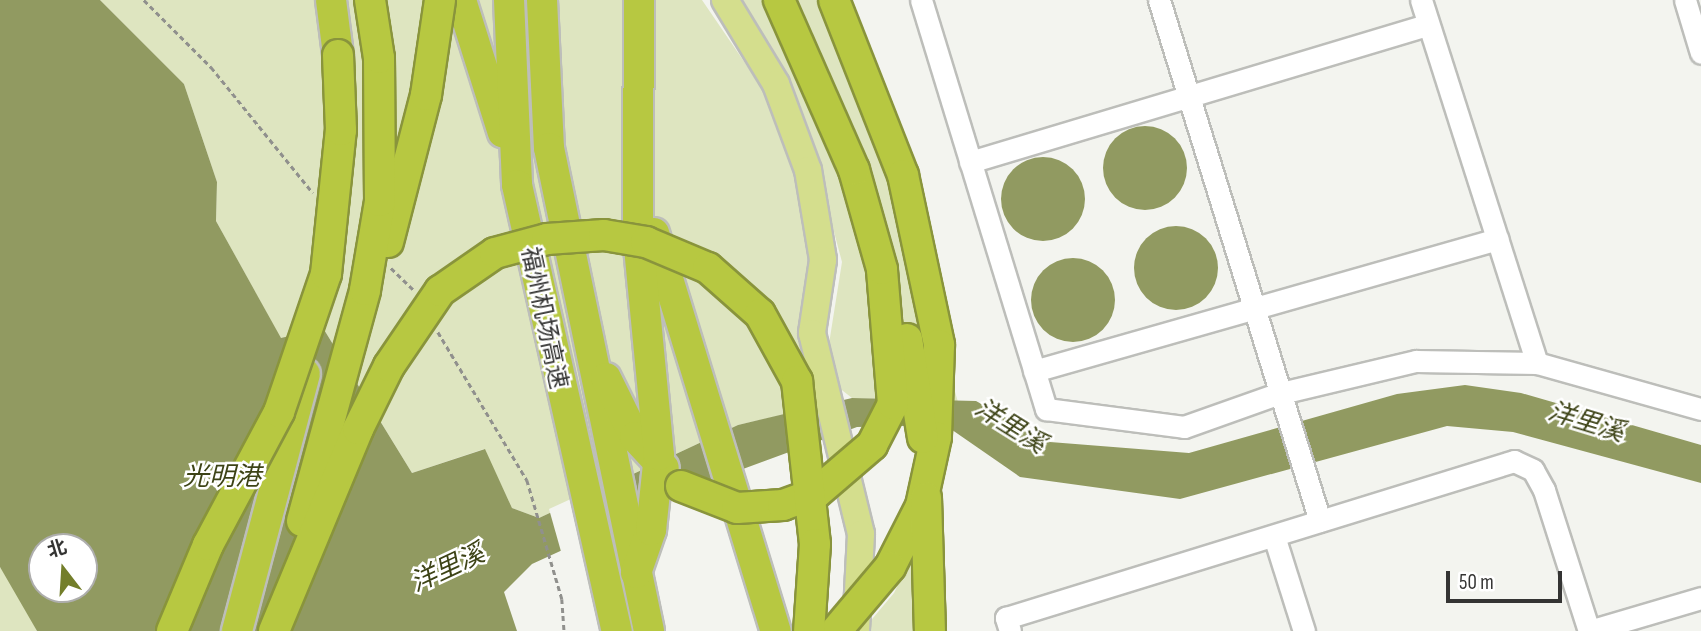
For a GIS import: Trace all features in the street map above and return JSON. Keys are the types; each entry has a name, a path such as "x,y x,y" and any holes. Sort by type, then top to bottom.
{"highway":[{"path":"237,631 326,274 341,130 338,55 331,0"},
{"path":"333,414 380,201 380,58 370,0"},
{"path":"273,631 333,414 405,194 440,0"},
{"path":"461,0 517,185"},
{"name":"福州机场高速","path":"509,0 517,185 617,631"},
{"name":"福州机场高速","path":"542,0 549,148 649,631"},
{"path":"609,631 651,530 659,455 638,236 639,0"},
{"path":"576,282 622,412 635,437 681,486 737,508 783,505 842,477 872,445 893,404 881,269 854,170 779,0"},
{"path":"798,0 870,167 894,255 925,453 930,631"},
{"path":"834,0 903,175 939,345 936,437 921,506 890,567 836,631"},
{"path":"637,129 666,281 776,631"},
{"path":"273,631 358,429 389,366 440,290 495,253 547,239 604,235 646,242 708,268 760,314 797,381 815,544 809,631"},
{"path":"172,631 208,545 279,412 326,274"}],"main road":[{"path":"725,0 776,84 807,170 823,260 812,333 861,534 856,631"}],"lane":[{"path":"921,0 1046,409 1184,427 1280,403 1416,361 1537,363 1701,409"},
{"path":"1159,0 1251,313 1320,522"},
{"path":"1421,0 1537,363"},
{"path":"1685,0 1701,53"},
{"path":"970,162 1188,99 1428,25"},
{"path":"1034,371 1251,313 1498,239"},
{"path":"1010,631 1006,618 1514,460 1533,470 1544,490 1589,631 1701,598"},
{"path":"1274,536 1304,631"}],"path":[{"path":"534,505 554,576 564,631"}],"shaded area":[{"path":"100,0 702,0 771,101 810,214 817,407 738,425 539,518 512,508 484,449 412,473 323,328 281,339 216,221 217,182 184,84"},
{"path":"743,0 842,0 958,402 852,398 838,387 828,350 842,262 800,104"},
{"path":"917,546 918,631 862,631 894,593"},
{"path":"0,567 15,585 37,631 0,631"}],"water":[{"name":"光明港","path":"0,0 100,0 184,84 217,182 216,221 281,338 323,328 412,473 485,449 512,508 539,518 738,425 852,398 976,401 1050,442 1189,453 1397,394 1465,385 1521,393 1701,445 1701,483 1513,432 1447,426 1180,499 1020,477 945,425 857,427 724,476 532,564 504,592 517,631 37,631 0,567"},
{"path":"1145,126 1168,133 1180,145 1187,168 1180,191 1168,203 1145,210 1122,203 1110,191 1103,168 1110,145 1122,133"},
{"path":"1043,157 1066,164 1078,176 1085,199 1078,222 1066,234 1043,241 1020,234 1008,222 1001,199 1008,176 1020,164"},
{"path":"1176,226 1199,233 1211,245 1218,268 1211,291 1199,303 1176,310 1153,303 1141,291 1134,268 1141,245 1153,233"},
{"path":"1073,258 1096,265 1108,277 1115,300 1108,323 1096,335 1073,342 1050,335 1038,323 1031,300 1038,277 1050,265"}],"pier":[{"path":"630,472 642,521 562,555 549,509"}],"water label":[{"name":"洋里溪","path":"1586,423"},
{"name":"洋里溪","path":"1010,427"},
{"name":"洋里溪","path":"448,569"}]}
